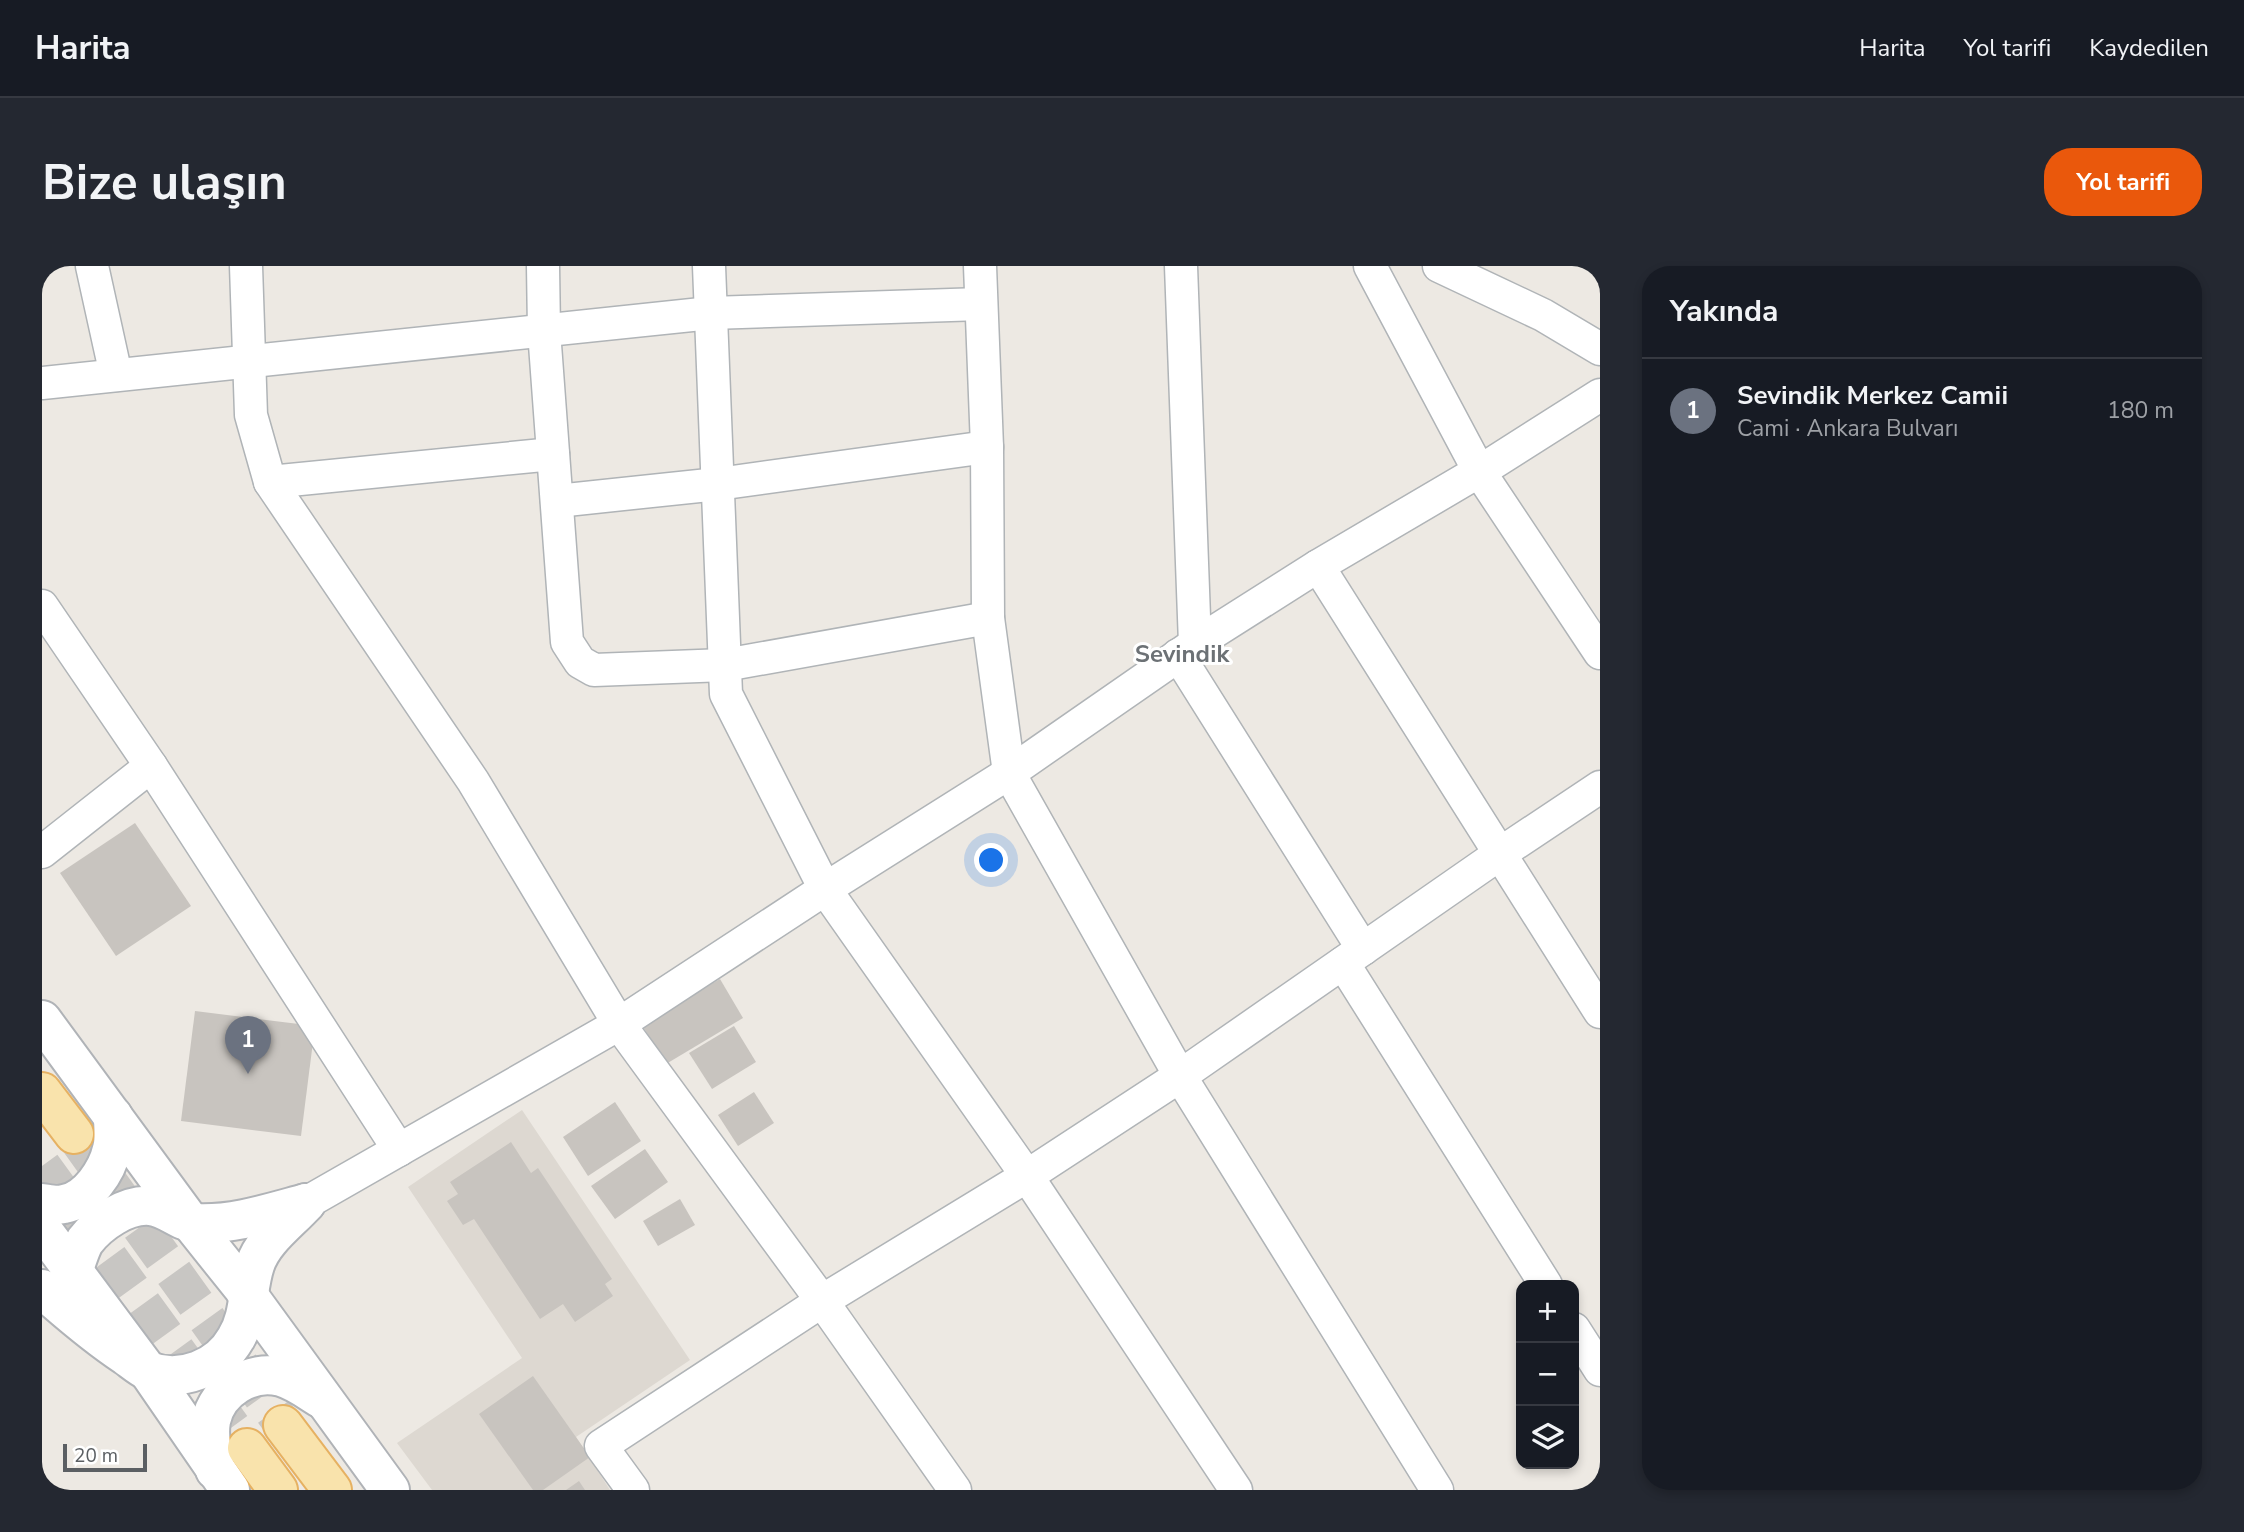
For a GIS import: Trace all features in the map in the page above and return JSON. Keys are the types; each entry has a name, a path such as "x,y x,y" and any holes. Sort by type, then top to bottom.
{"main road":[{"path":"42,1020 390,1490"},
{"path":"42,1092 74,1134"},
{"path":"42,1203 64,1204 73,1201 98,1180 109,1161 112,1149 113,1116"},
{"path":"222,1481 148,1371 56,1254 112,1217 140,1207 160,1209 191,1223 237,1222 306,1203"},
{"path":"148,1371 175,1375 204,1369 221,1358 236,1338 250,1298 256,1264 263,1249 306,1203"},
{"path":"222,1481 211,1445 212,1420 224,1395 239,1382 253,1377 278,1376 296,1383 324,1401"},
{"path":"283,1425 332,1490"},
{"path":"247,1448 278,1490"}],"street":[{"path":"92,266 116,375"},
{"path":"246,266 251,415 270,482 473,781 619,1024 822,1301 949,1488"},
{"path":"544,266 544,331 567,642 580,662 594,670 725,665 988,618"},
{"path":"709,266 726,694 825,889 1027,1176 1236,1490"},
{"path":"980,266 987,447 988,618 1009,773 1180,1076 1437,1490"},
{"path":"1181,266 1187,650 1353,956 1543,1280"},
{"path":"1370,266 1479,471 1600,653"},
{"path":"1439,266 1477,274 1600,349"},
{"path":"42,383 711,313 981,304"},
{"path":"306,1203 619,1024 1009,773 1187,650 1318,566 1479,471 1600,395"},
{"path":"556,501 718,484 987,447"},
{"path":"270,482 553,454"},
{"path":"1318,566 1600,1012"},
{"path":"42,606 151,766 399,1150"},
{"path":"42,852 151,766"},
{"path":"633,1490 601,1446 822,1301 1027,1176 1180,1076 1501,853 1600,788"},
{"path":"1579,1337 1600,1370"}],"shaded area":[{"path":"522,1110 690,1360 576,1437 610,1490 432,1490 397,1443 522,1358 408,1187"}],"building":[{"path":"135,823 191,906 116,956 60,873"},
{"path":"720,979 743,1018 666,1064 642,1025"},
{"path":"195,1011 315,1026 301,1136 181,1121"},
{"path":"734,1026 756,1062 712,1089 689,1053"},
{"path":"754,1092 774,1123 738,1146 718,1115"},
{"path":"615,1102 641,1141 588,1176 563,1137"},
{"path":"511,1142 531,1173 538,1168 612,1279 605,1284 613,1296 575,1322 563,1304 540,1319 474,1219 463,1225 447,1201 458,1194 450,1182"},
{"path":"645,1149 668,1182 615,1219 591,1186"},
{"path":"680,1199 695,1225 658,1246 643,1221"},
{"path":"533,1376 590,1457 543,1490 533,1490 479,1414"},
{"path":"579,1481 585,1490 566,1490"}],"tunnel":[{"path":"74,1134 283,1425"},
{"path":"42,1166 247,1448"}],"place":[{"name":"Sevindik Merkez Camii","path":"248,1074"}],"district":[{"name":"Sevindik","path":"1182,654"}]}
